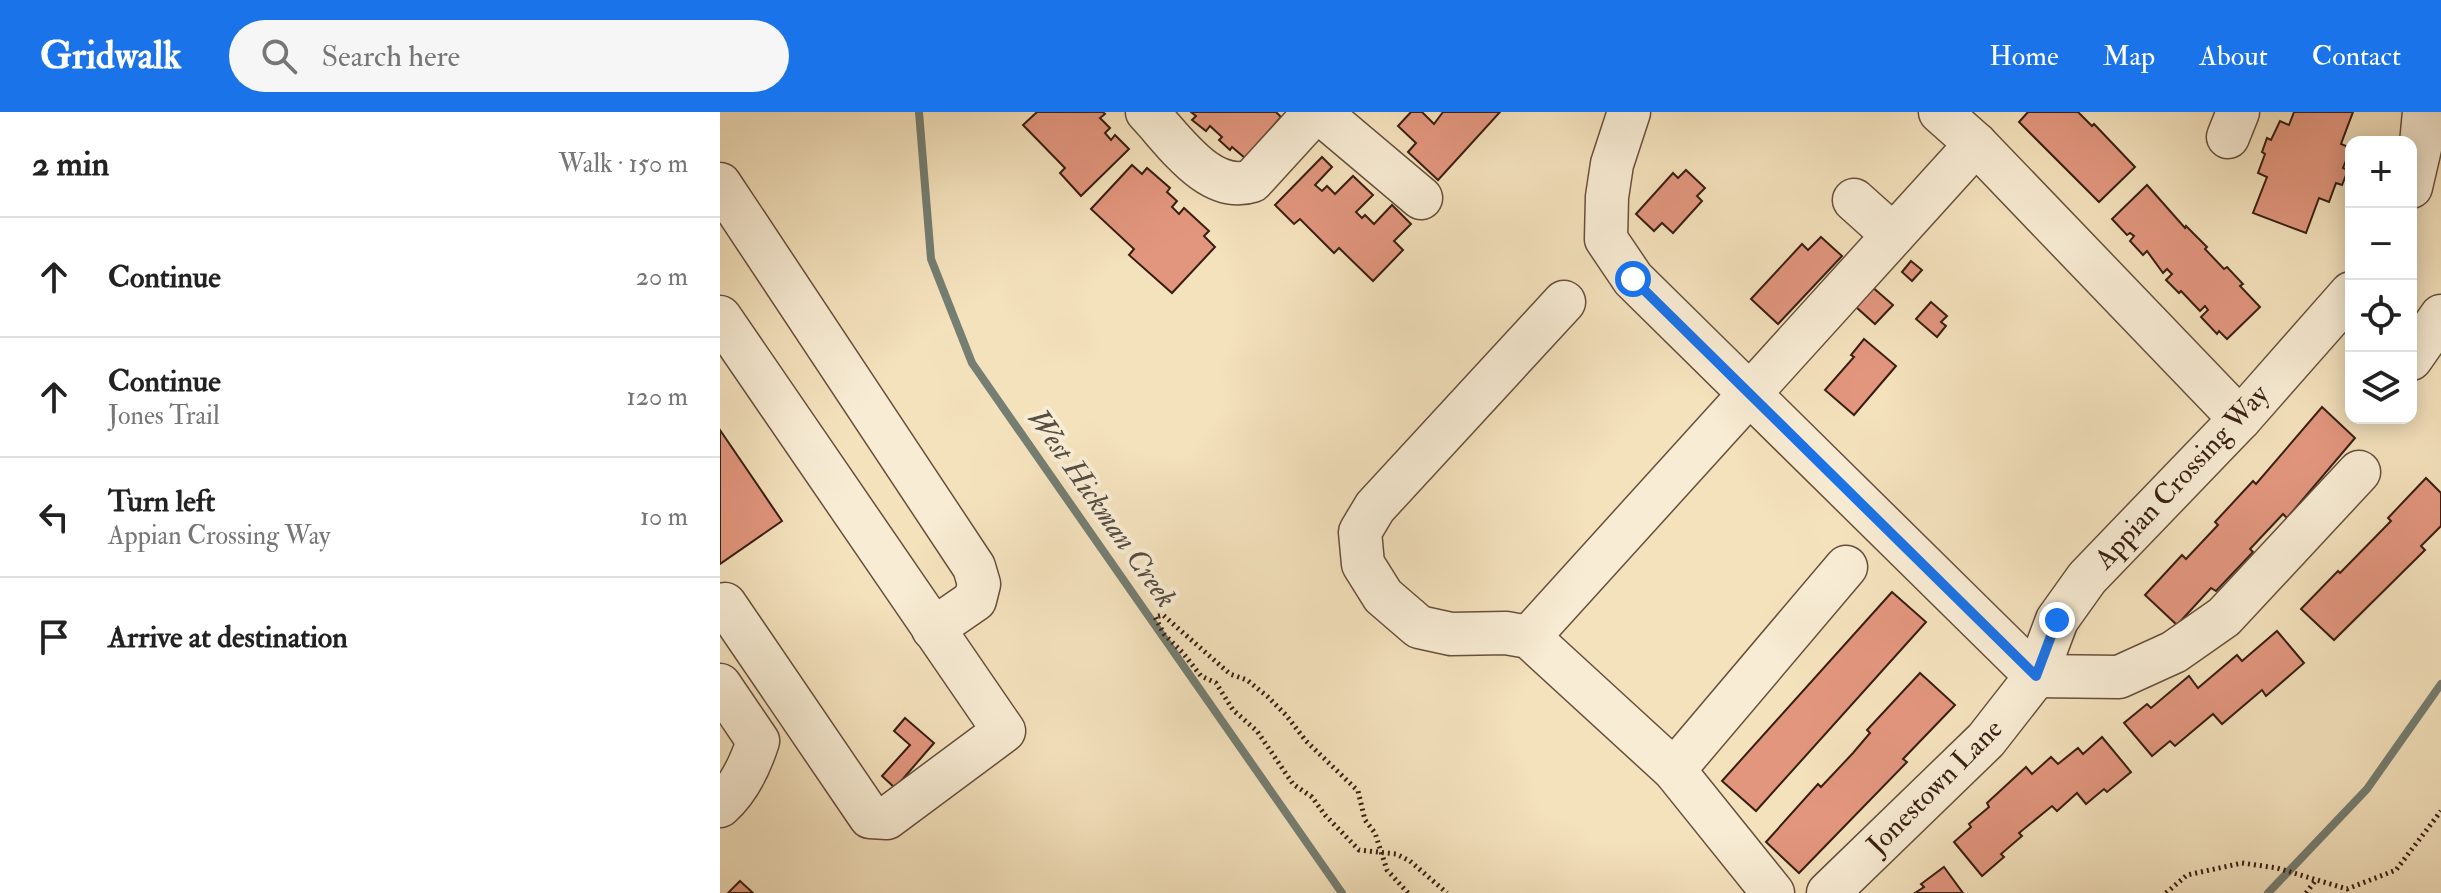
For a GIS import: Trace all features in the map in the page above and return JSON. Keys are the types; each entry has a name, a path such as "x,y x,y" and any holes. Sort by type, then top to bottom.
{"street":[{"path":"1147,112 1206,174 1238,186 1252,181 1317,112 1421,198"},
{"path":"1629,112 1612,164 1606,239 1633,279 2036,676 2119,677 2174,652 2224,617 2359,472"},
{"path":"1940,112 1976,144 2240,419"},
{"path":"2417,161 2424,112"},
{"path":"1529,637 1976,144"},
{"path":"720,184 974,567 979,584 975,600 933,629"},
{"path":"1854,200 1893,235"},
{"path":"1564,302 1375,507 1360,532 1363,564 1383,596 1419,627 1451,634 1506,633 1529,637 1674,770 1773,893"},
{"path":"2416,352 2441,316"},
{"path":"720,317 1004,731 887,818 870,817 725,604"},
{"name":"Appian Crossing Way","path":"2036,676 2057,620 2087,578 2240,419 2343,318"},
{"path":"1674,770 1846,567"},
{"name":"Jonestown Lane","path":"1828,893 1986,740 2036,676"},
{"path":"720,685 758,741 751,763 730,797 720,806"}],"path":[{"path":"1408,893 1387,870 1382,852 1375,833 1365,820 1358,791 1306,741 1286,715 1247,680 1230,674 1163,615 1155,617 1164,634 1201,676 1216,683 1233,710 1257,731 1293,784 1312,797 1359,850 1382,852 1396,854 1410,861 1447,893"},
{"path":"2166,893 2187,875 2242,863 2277,868 2347,889 2396,870 2441,811"},
{"path":"2306,893 2315,880"}],"building":[{"path":"1037,112 1103,112 1105,114 1100,118 1110,128 1105,133 1111,140 1115,135 1129,149 1081,196 1060,173 1065,168 1023,125"},
{"path":"1191,112 1276,112 1281,117 1245,158 1219,140 1222,137 1210,126 1206,131 1192,120 1196,116"},
{"path":"1411,112 1422,112 1434,124 1443,112 1500,112 1438,180 1408,152 1416,143 1398,126"},
{"path":"2028,112 2078,112 2092,126 2094,124 2135,167 2099,202 2019,122"},
{"path":"2294,112 2353,112 2341,144 2345,146 2345,178 2342,185 2336,183 2329,202 2319,198 2306,233 2253,213 2267,177 2258,173 2267,138 2271,140 2280,121 2289,125"},
{"path":"1322,157 1332,167 1315,185 1322,191 1327,186 1335,194 1353,176 1373,195 1356,212 1362,218 1365,215 1374,224 1392,205 1411,224 1394,241 1403,250 1373,281 1339,248 1334,253 1300,219 1294,224 1275,205"},
{"path":"1132,165 1142,174 1147,168 1170,188 1167,192 1177,201 1172,207 1179,214 1184,208 1209,231 1204,236 1215,247 1172,293 1129,255 1134,249 1091,209"},
{"path":"1686,170 1705,188 1697,196 1702,201 1673,233 1662,223 1654,231 1636,214 1673,173 1678,178"},
{"path":"2147,185 2224,269 2227,267 2243,284 2240,286 2260,307 2227,339 2219,331 2217,334 2201,317 2208,310 2205,306 2200,311 2181,291 2179,293 2166,280 2172,274 2167,269 2163,273 2147,251 2143,255 2130,241 2134,236 2130,233 2127,235 2112,219"},
{"path":"1821,237 1842,256 1778,324 1751,299 1802,244 1808,250"},
{"path":"1911,261 1922,270 1912,281 1902,272"},
{"path":"1870,285 1893,305 1875,324 1856,307"},
{"path":"1931,302 1947,316 1941,322 1946,326 1937,337 1916,319"},
{"path":"1864,339 1896,366 1854,415 1825,390 1854,357 1851,355"},
{"path":"2322,407 2355,438 2287,518 2283,514 2216,591 2211,588 2177,625 2145,595 2182,555 2186,559 2218,525 2215,522 2253,481 2256,484"},
{"path":"720,430 782,521 720,564"},
{"path":"2426,478 2441,493 2441,526 2421,546 2425,550 2334,640 2301,609 2391,521 2388,518"},
{"path":"1892,592 1926,622 1756,811 1722,781"},
{"path":"2277,631 2304,663 2266,696 2262,690 2222,724 2213,714 2175,746 2170,741 2152,756 2124,723 2147,704 2151,708 2189,676 2198,688 2237,655 2242,661"},
{"path":"1920,673 1955,705 1903,759 1907,762 1799,873 1766,842 1818,784 1821,787 1853,753 1870,733 1867,730"},
{"path":"905,718 934,743 895,788 882,776 910,745 894,731"},
{"path":"2102,737 2131,772 2086,804 2077,793 2057,811 2052,806 2019,833 2022,836 2001,854 2004,857 1982,876 1954,842 1989,807 1987,803 2026,767 2032,774 2051,757 2058,764 2078,748 2083,754"},
{"path":"1944,867 1963,893 1915,893 1924,887 1921,884"},
{"path":"740,881 753,893 728,893"}],"waterway":[{"name":"West Hickman Creek","path":"919,112 931,259 972,363 1342,893"},
{"path":"2268,893 2367,789 2441,684"}],"route":[{"path":"1633,279 2036,676 2057,620"}]}
